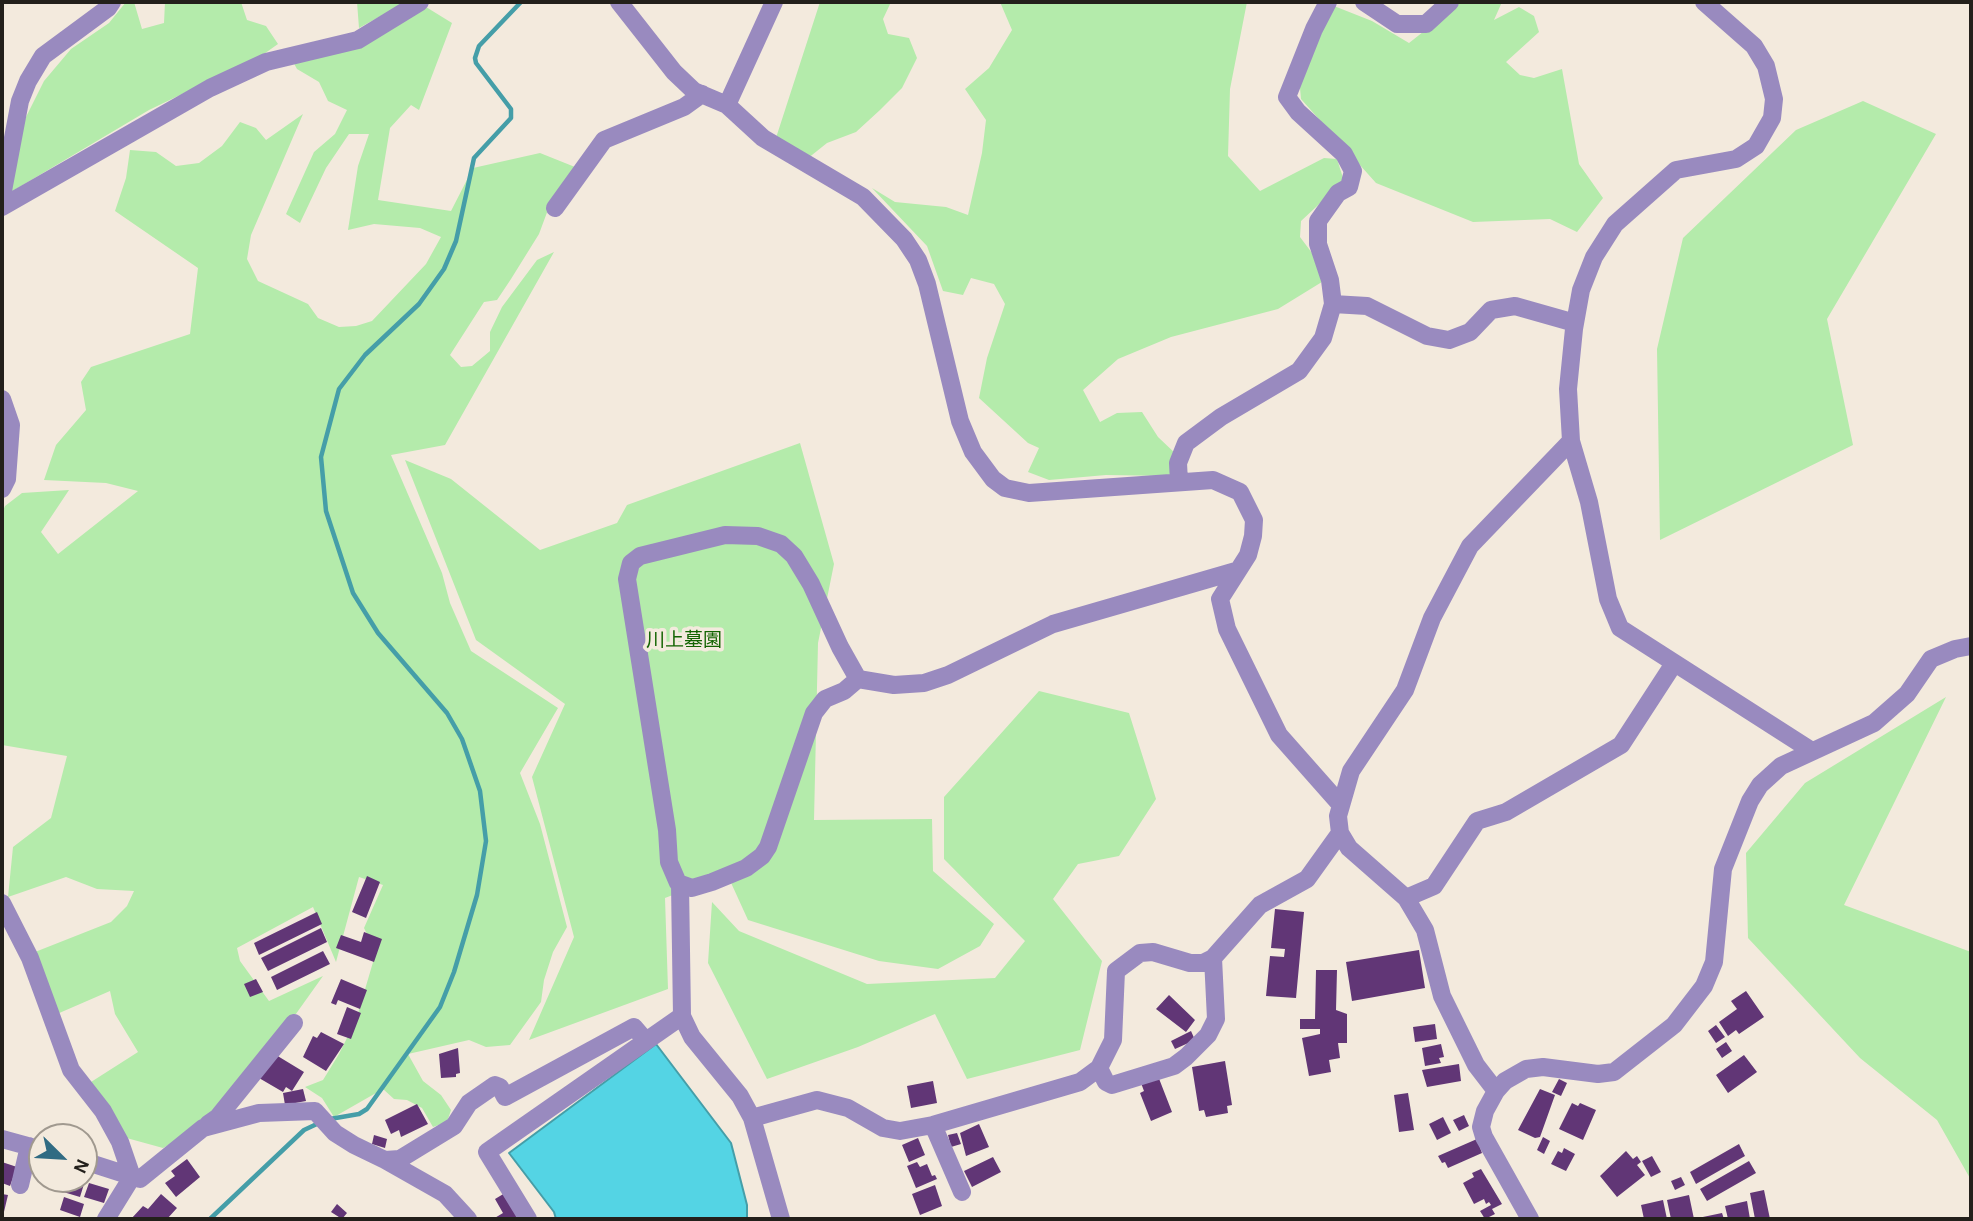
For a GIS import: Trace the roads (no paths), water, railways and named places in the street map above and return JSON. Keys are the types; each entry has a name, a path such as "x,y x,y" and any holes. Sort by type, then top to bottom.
{"street":[{"path":"2,196 20,101 28,81 43,56 108,8 112,2"},
{"path":"2,207 210,88 267,62 358,40 420,2"},
{"path":"619,2 674,72 702,94 727,104 763,138 863,197 912,248 934,305 960,421 973,452 993,480 1005,488 1029,493 1213,481 1240,492 1248,503 1254,520 1248,555 1220,599 1233,645 1279,735 1340,804"},
{"path":"727,104 774,2"},
{"path":"1178,482 1178,463 1186,443 1221,417 1298,372 1323,338 1333,304 1330,280 1318,244 1318,221 1338,193 1349,187 1353,171 1344,155 1298,112 1287,97 1314,29 1328,2"},
{"path":"1364,2 1397,24 1426,24 1450,2"},
{"path":"1704,2 1754,46 1766,66 1774,99 1772,118 1756,146 1736,159 1676,170 1615,224 1594,257 1581,290 1575,323 1568,389 1571,440 1589,502 1608,598 1616,622 1627,633 1673,665 1812,751"},
{"path":"555,208 604,140 684,107 702,94"},
{"path":"1333,304 1367,306 1427,335 1449,340 1469,332 1491,310 1515,306 1575,323"},
{"path":"2,399 10,425 7,479 2,489"},
{"path":"1496,1091 1476,1065 1442,996 1425,930 1406,898 1349,848 1340,833 1340,804 1351,771 1405,690 1432,618 1471,546 1571,440"},
{"path":"725,535 758,536 781,544 794,556 811,584 858,679 844,691 825,699 814,713 768,847 762,856 746,869 712,882 692,888 680,884 672,875 668,862 667,830 627,579 631,563 640,555 725,535"},
{"path":"858,679 894,685 924,684 958,672 1053,624 1236,571"},
{"path":"1530,1219 1481,1127 1485,1111 1496,1091 1505,1081 1526,1069 1543,1067 1598,1074 1614,1072 1690,1009 1714,962 1723,869 1750,801 1760,785 1781,766 1874,723 1907,694 1931,659 1971,646"},
{"path":"1406,898 1434,886 1477,821 1506,812 1620,745 1673,665"},
{"path":"752,1118 817,1100 848,1108 883,1128 900,1131 933,1125 1080,1082 1099,1068 1113,1040 1116,971 1140,953 1153,952 1189,963 1203,963 1213,958 1260,905 1307,879 1340,833"},
{"path":"680,884 682,1016 692,1037 740,1097 752,1118 781,1219"},
{"path":"2,906 30,958 71,1070 103,1111 120,1142 132,1177"},
{"path":"1099,1068 1106,1082 1112,1085 1174,1066 1186,1057 1208,1035 1216,1019 1213,958"},
{"path":"528,1219 487,1152 682,1016"},
{"path":"98,1166 141,1178 218,1117 294,1023"},
{"path":"385,1160 400,1159 454,1126 469,1103 495,1085 500,1087 505,1097 634,1027 646,1041"},
{"path":"203,1128 260,1113 315,1111 335,1133 445,1194 468,1219"},
{"path":"933,1125 962,1192"},
{"path":"2,1139 28,1146"},
{"path":"20,1185 28,1166"},
{"path":"106,1219 132,1177"}],"water":[{"path":"656,1044 731,1143 747,1205 747,1219 556,1219 554,1212 509,1153"}],"waterway":[{"path":"330,1119 359,1114 367,1109 440,1007 454,972 477,895 486,841 480,791 462,739 447,713 378,633 353,593 326,511 321,457 339,389 365,355 419,304 444,269 456,241 474,158 511,118 511,109 475,58 479,46 521,2"},
{"path":"210,1219 304,1130 319,1123"}],"park label":[{"name":"川上墓園","path":"684,640"}]}
